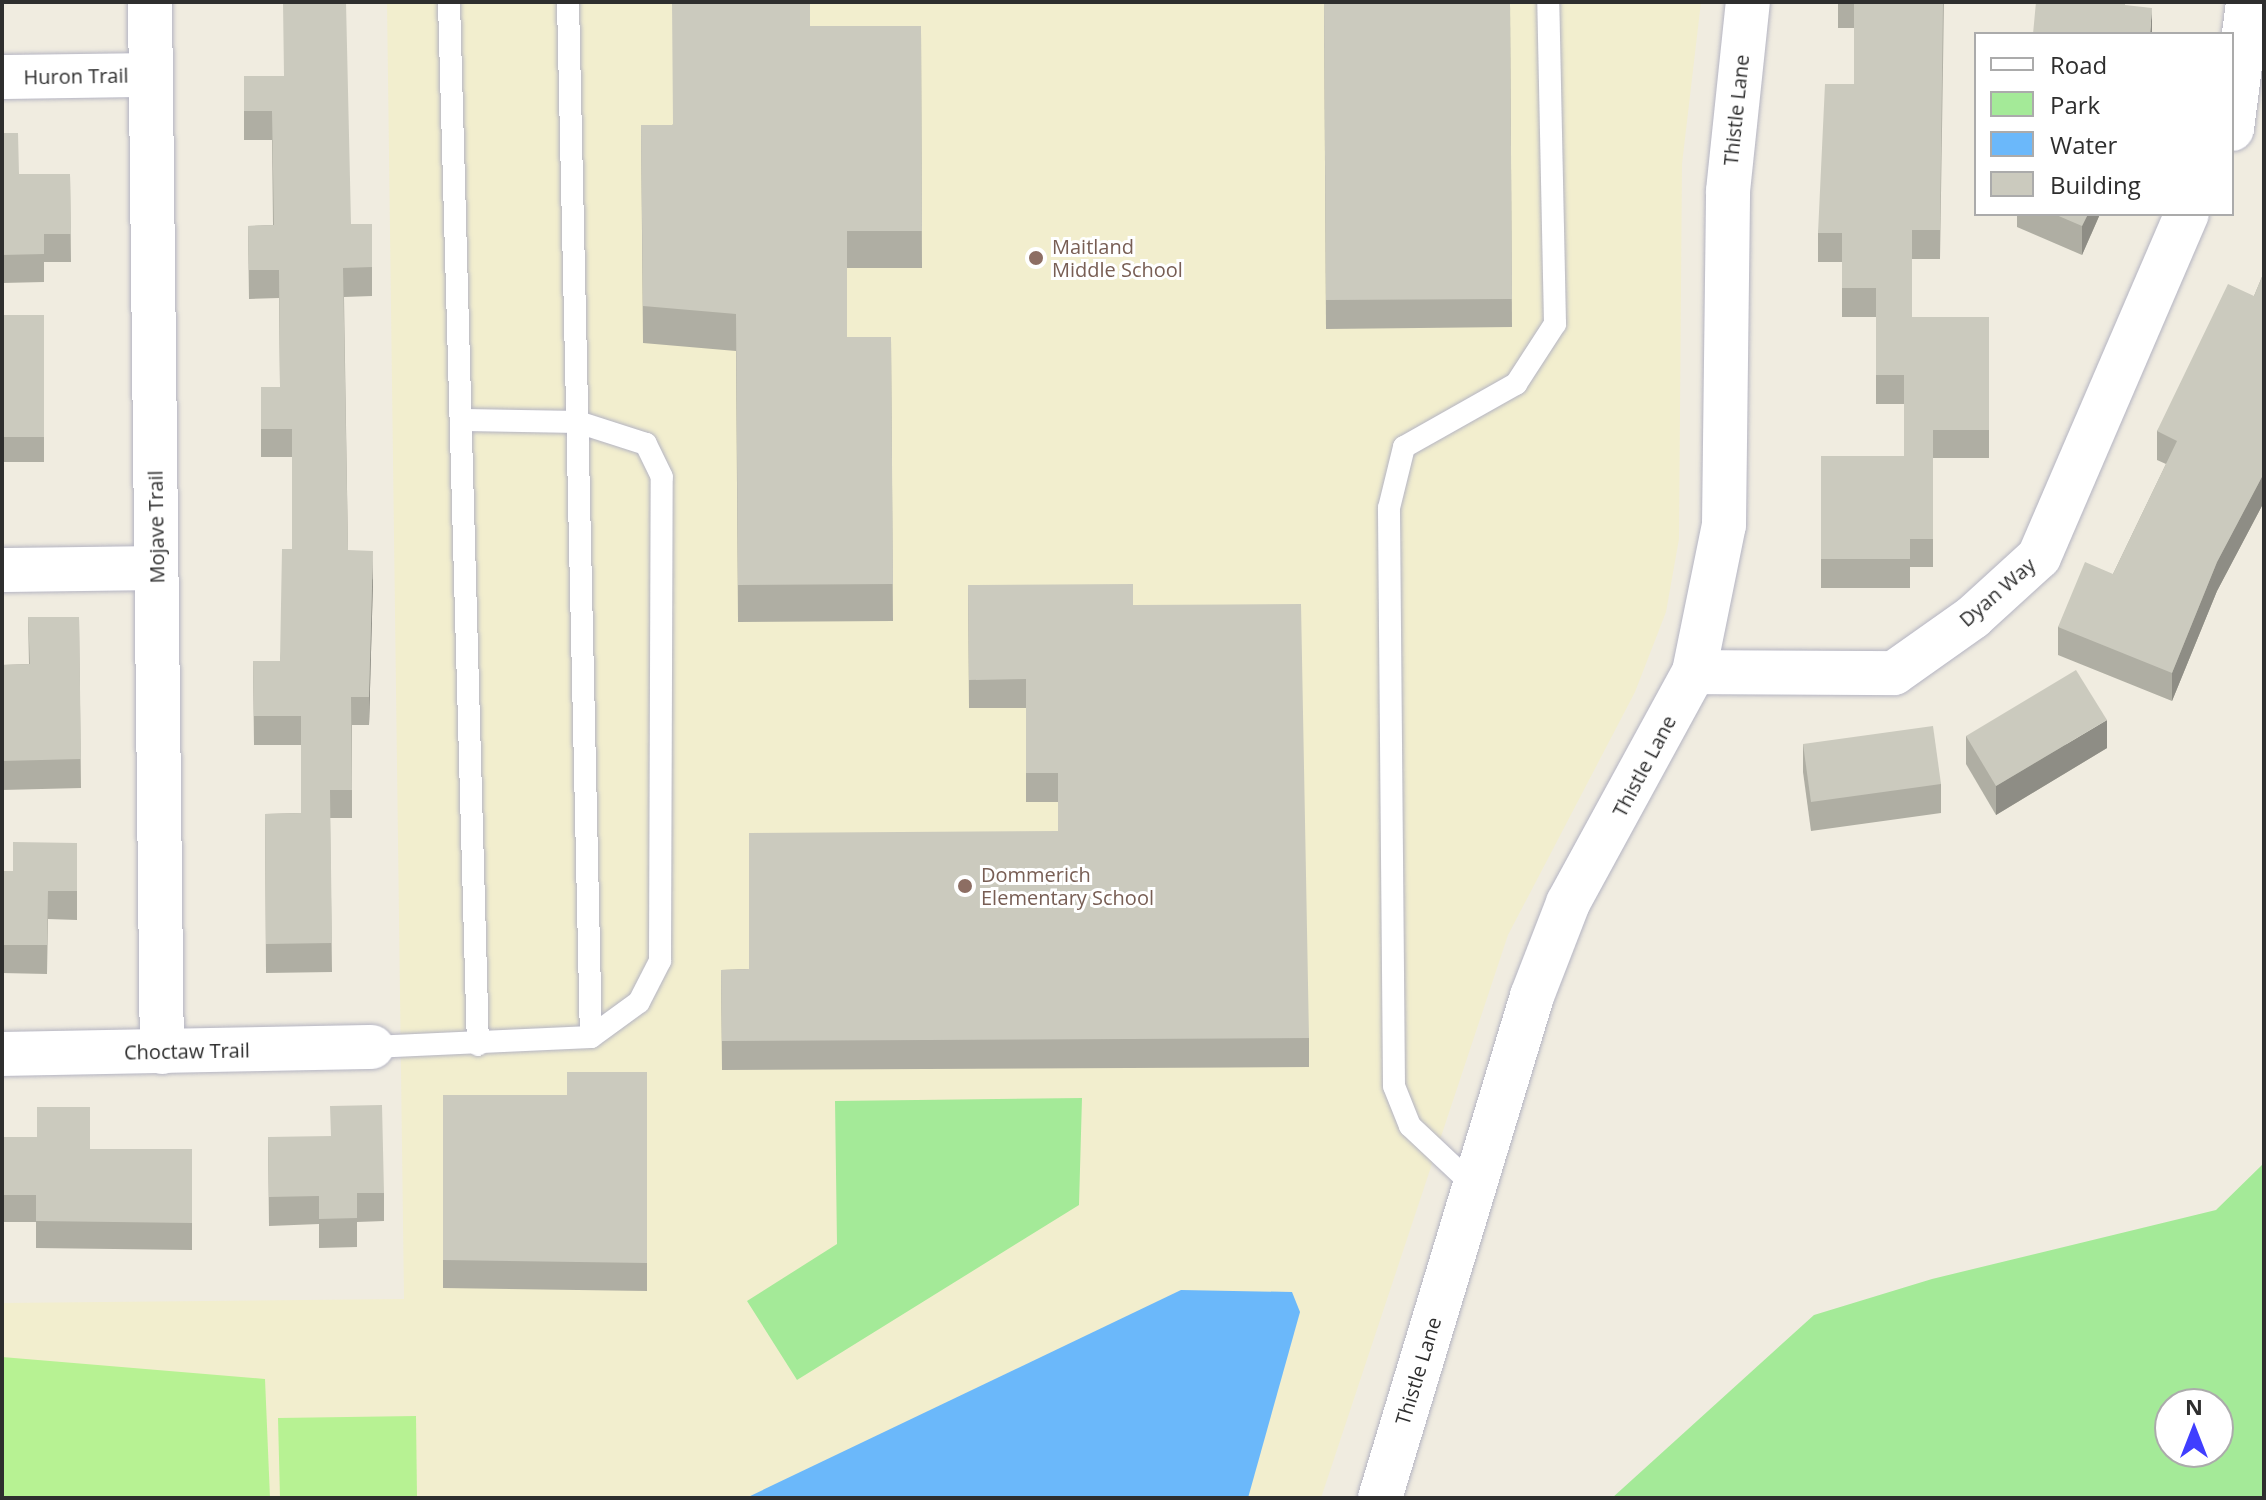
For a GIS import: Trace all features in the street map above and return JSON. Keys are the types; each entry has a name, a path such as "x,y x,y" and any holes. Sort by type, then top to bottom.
{"street":[{"name":"Mojave Trail","path":"150,2 162,1052"},
{"name":"Thistle Lane","path":"1380,1498 1474,1186 1568,903 1694,672 1724,525 1728,191 1748,2"},
{"path":"2245,120 2248,2"},
{"name":"Huron Trail","path":"2,77 150,75"},
{"name":"Dyan Way","path":"1694,672 1894,673 1973,617 2039,557 2186,216"},
{"path":"2,570 156,568"},
{"name":"Choctaw Trail","path":"2,1054 372,1047"}],"lane":[{"path":"449,2 465,420 478,1045"},
{"path":"568,2 591,1037"},
{"path":"1474,1186 1410,1126 1394,1086 1389,508 1404,447 1516,384 1555,324 1548,2"},
{"path":"372,1047 478,1045 591,1037 639,1002 660,961 662,477 646,444 578,422 465,420"}],"shaded area":[{"name":"Dommerich Elementary School","path":"387,2 1701,2 1682,164 1679,539 1666,612 1635,692 1508,935 1321,1498 2,1498 2,1303 404,1299"}],"green space":[{"path":"1082,1098 1079,1205 797,1380 747,1301 837,1244 835,1101"},
{"path":"2264,1163 2264,1498 1612,1498 1814,1315 1932,1279 2216,1210"},
{"path":"2,1357 265,1379 270,1498 2,1498"},
{"path":"416,1416 417,1498 280,1498 278,1418"}],"water":[{"path":"1181,1290 1292,1292 1300,1312 1248,1498 746,1498"}],"building":[{"path":"283,2 346,2 351,224 372,224 372,267 343,268 348,550 373,551 369,697 351,697 352,790 330,790 332,943 266,944 265,814 301,813 301,716 254,716 253,661 280,661 282,549 292,549 292,429 261,429 261,387 280,387 279,270 249,270 248,226 274,225 272,111 244,111 244,76 284,76"},
{"path":"672,2 810,2 810,26 921,26 922,231 847,231 847,337 891,337 893,584 738,585 736,314 643,306 641,125 673,125"},
{"path":"1324,2 1510,2 1512,299 1326,300"},
{"path":"1854,2 1943,2 1940,230 1912,230 1912,317 1989,317 1989,430 1933,430 1933,539 1910,539 1910,559 1821,559 1821,456 1904,456 1904,375 1876,375 1876,288 1842,288 1842,233 1818,233 1825,84 1854,84"},
{"path":"2036,2 2125,2 2125,5 2152,8 2150,32 2033,32"},
{"path":"2,133 18,133 19,174 70,174 71,234 44,234 44,254 2,255"},
{"path":"2059,216 2087,216 2082,226"},
{"path":"2264,272 2264,473 2217,562 2172,673 2058,627 2085,562 2113,574 2177,441 2157,431 2228,284 2254,296"},
{"path":"2,315 44,315 44,437 2,437"},
{"name":"Dommerich Elementary School","path":"1133,584 1133,605 1301,604 1309,1038 722,1041 721,970 749,969 749,833 1058,831 1058,773 1026,773 1026,679 969,680 968,585"},
{"path":"28,617 79,617 81,759 2,761 2,665 30,664"},
{"path":"2076,670 2107,720 1996,786 1966,736"},
{"path":"1933,726 1941,784 1811,802 1803,744"},
{"path":"13,842 77,843 77,891 48,891 47,945 2,945 2,871 13,871"},
{"path":"567,1072 647,1072 647,1263 443,1260 443,1095 567,1095"},
{"path":"382,1105 384,1193 357,1193 357,1218 319,1219 319,1196 269,1197 268,1137 331,1136 330,1106"},
{"path":"37,1107 90,1107 90,1149 192,1149 192,1223 36,1221 36,1195 2,1195 2,1137 37,1137"}],"place":[{"name":"Maitland Middle School","path":"1036,258"},
{"name":"Dommerich Elementary School","path":"965,886"}]}
